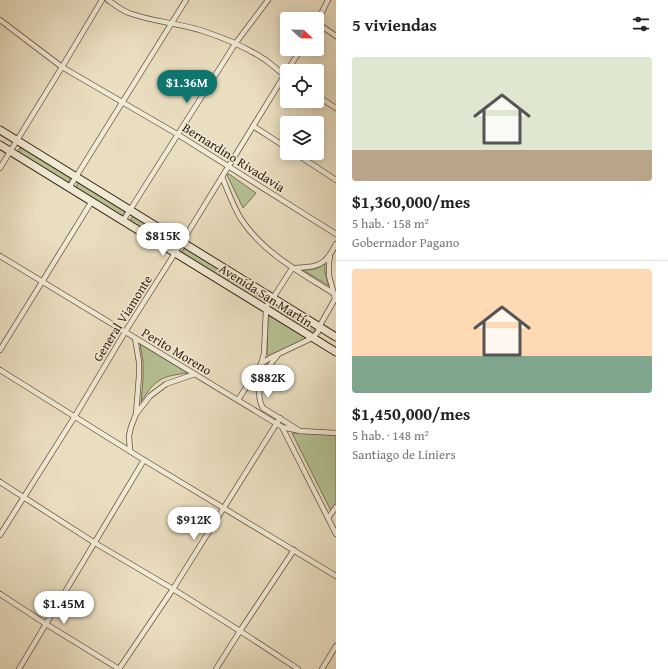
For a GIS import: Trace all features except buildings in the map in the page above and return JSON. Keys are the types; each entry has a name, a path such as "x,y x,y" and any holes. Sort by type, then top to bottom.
{"main road":[{"name":"Avenida San Martín","path":"0,130 336,337"},
{"name":"Avenida San Martín","path":"0,145 336,352"}],"street":[{"path":"0,168 102,0"},
{"path":"108,0 128,13 202,31 235,44 262,58 280,70"},
{"path":"69,188 186,0"},
{"path":"123,221 235,44 268,0"},
{"path":"322,12 328,0"},
{"name":"Bernardino Rivadavia","path":"0,20 62,67 177,134 336,234"},
{"path":"324,28 336,36"},
{"name":"General Viamonte","path":"0,535 280,83"},
{"path":"324,100 336,108"},
{"path":"253,126 280,143"},
{"path":"306,160 336,180"},
{"path":"222,177 240,218 258,241 269,251 335,294"},
{"path":"0,350 92,201"},
{"path":"238,400 261,364 264,354 266,309 268,303 273,298 291,270 295,268 313,267 320,264 330,255 336,244"},
{"path":"261,364 312,338 318,332 319,327 334,302 335,297 329,276 330,255"},
{"name":"Perito Moreno","path":"0,256 276,424 300,431 336,433"},
{"path":"130,451 129,436 136,414 139,376 139,362 135,338"},
{"path":"278,354 266,370 261,382 261,404 263,408 300,431"},
{"path":"0,370 144,460 336,576"},
{"path":"136,414 150,396 166,384 195,374"},
{"path":"0,594 119,669 173,589 280,418"},
{"path":"282,427 336,534"},
{"path":"19,669 144,460"},
{"path":"0,482 95,543 240,630 298,669"},
{"path":"328,518 336,507"},
{"path":"216,669 240,630 294,550"},
{"path":"322,669 336,646"}],"green space":[{"path":"21,148 70,177 70,181 66,183 19,153 19,149"},
{"path":"229,174 256,193 243,208 227,175"},
{"path":"78,183 123,209 125,213 121,216 77,189 76,187"},
{"path":"135,216 177,243 177,247 173,249 131,222 132,217"},
{"path":"185,248 269,299 265,305 182,253"},
{"path":"324,264 329,286 303,270 314,269"},
{"path":"275,303 315,327 315,331 311,334 272,310 272,306"},
{"path":"270,316 306,338 305,340 269,356 267,353 268,318"},
{"path":"140,344 188,373 165,377 160,380 151,388 141,402 143,361"},
{"path":"292,433 336,435 336,504 331,511"}]}
